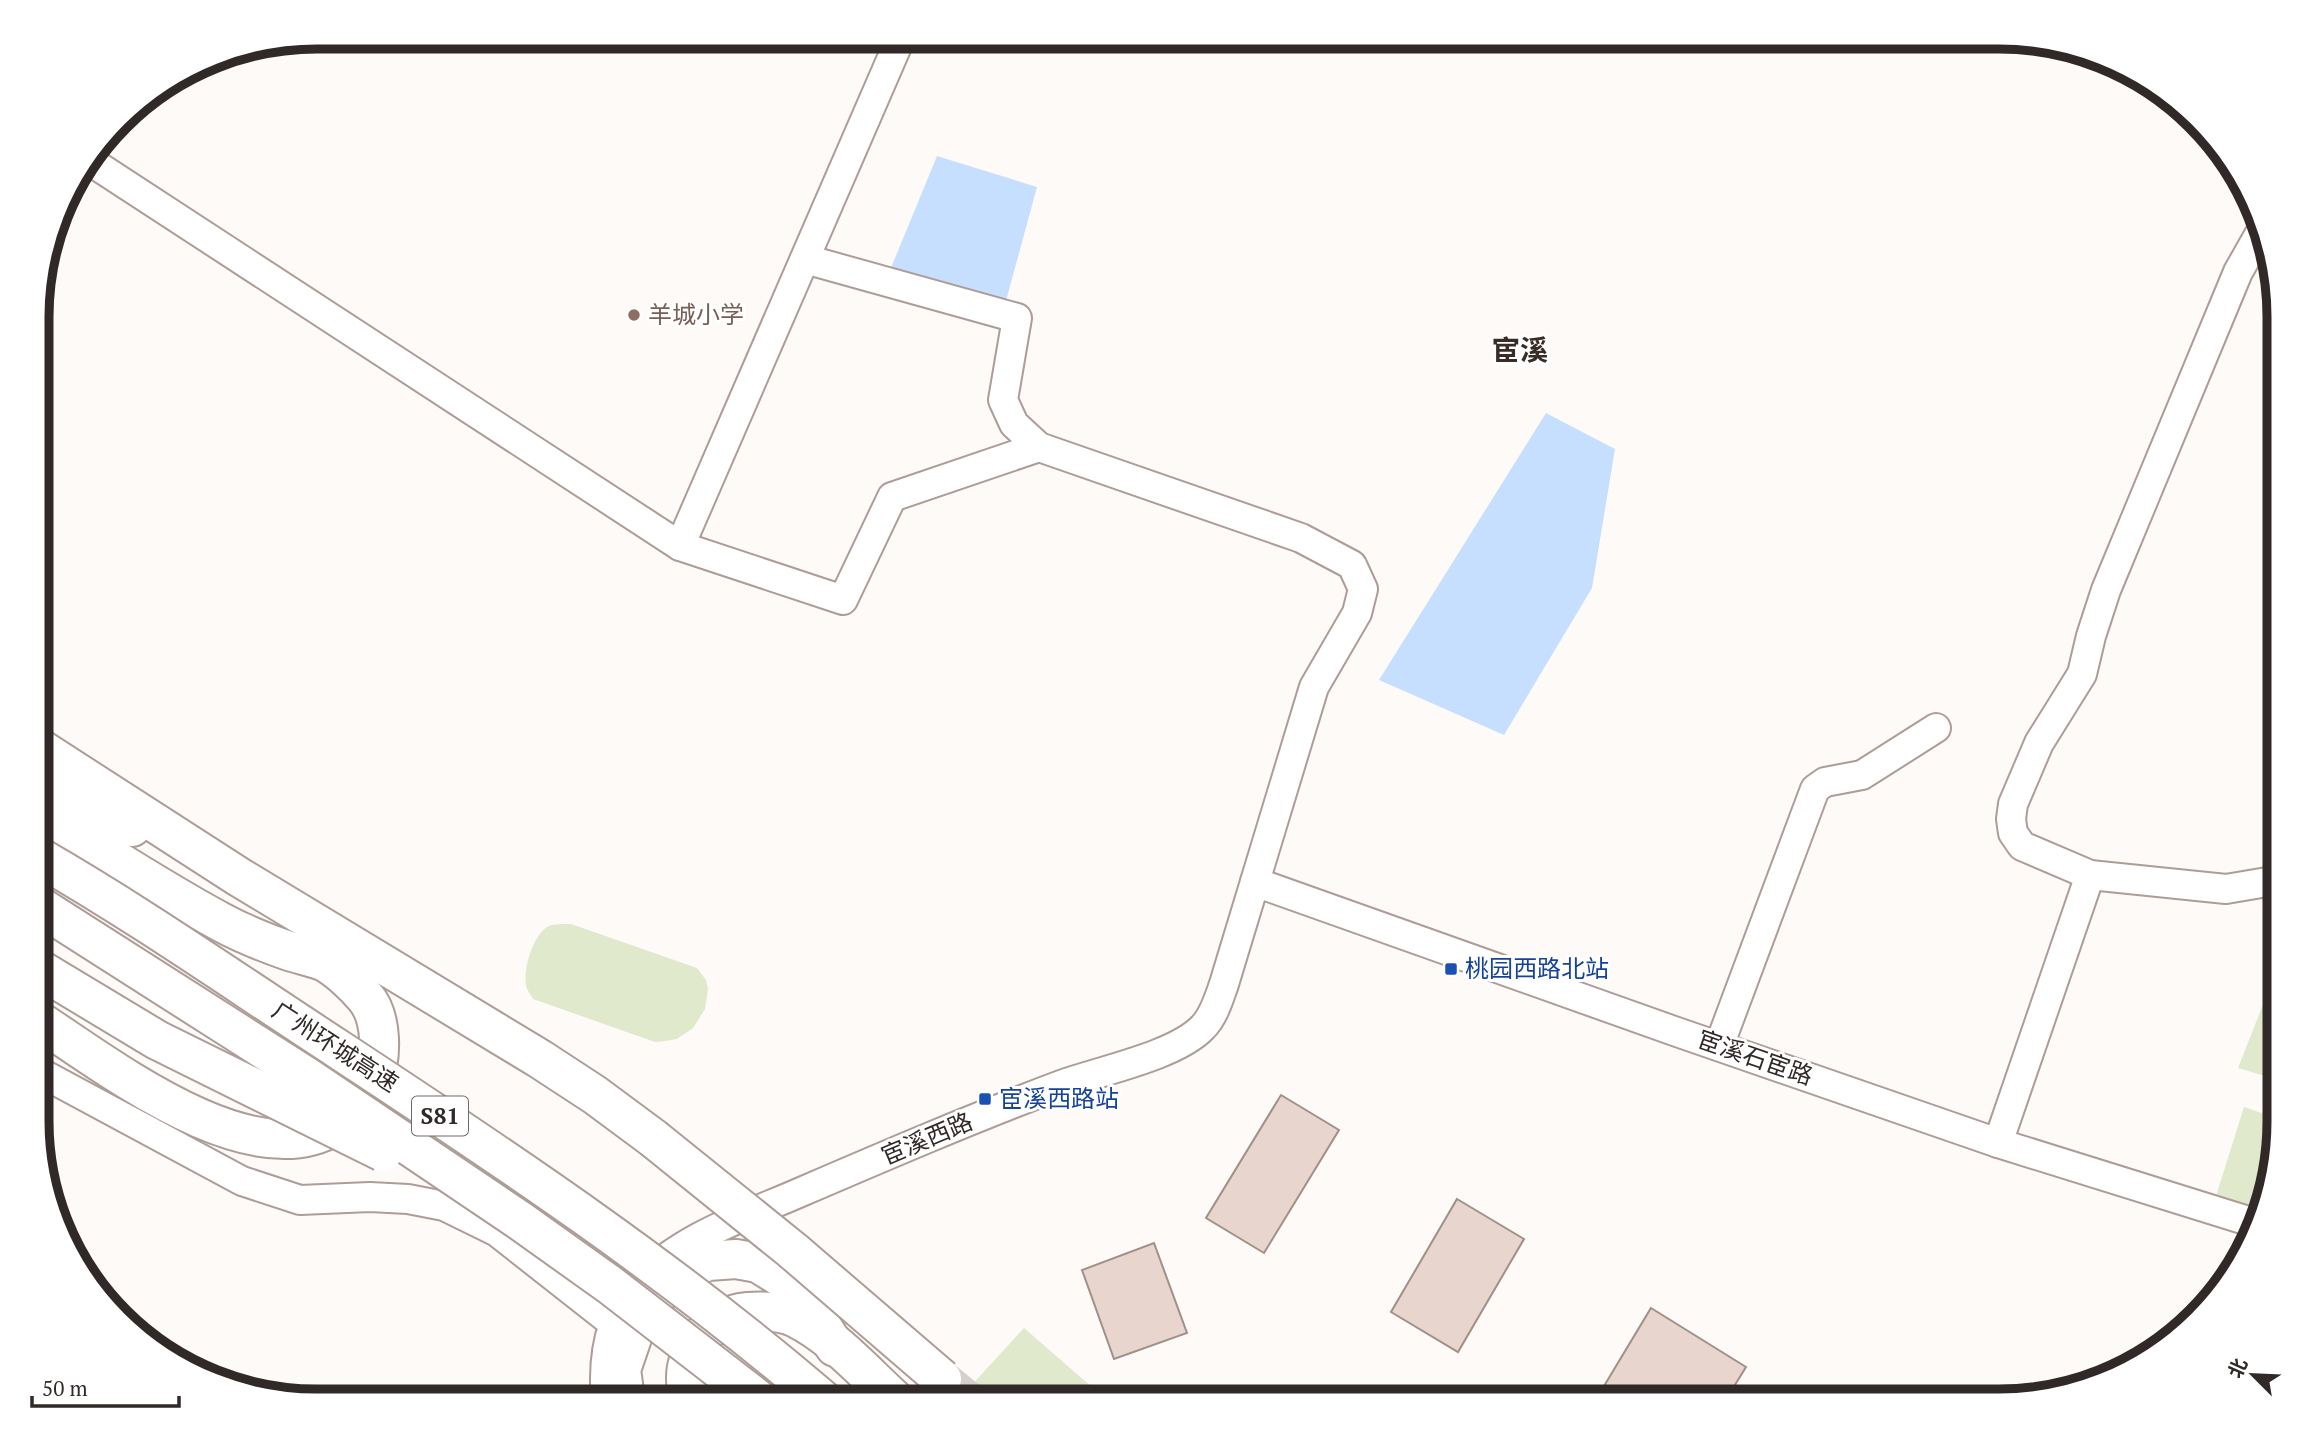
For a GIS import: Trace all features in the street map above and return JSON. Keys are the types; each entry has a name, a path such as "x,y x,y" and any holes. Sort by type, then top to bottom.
{"highway":[{"path":"49,754 239,877 595,1095 792,1250 942,1379"},
{"path":"49,788 325,962 366,998 375,1013 379,1040 377,1068 369,1091 359,1106 344,1120 308,1139 275,1138 219,1128 183,1112 49,1027"},
{"path":"88,810 164,839 239,877"},
{"path":"49,819 222,922 256,939 325,962"},
{"name":"广州环城高速","path":"49,863 163,934 509,1162 722,1319 809,1389"},
{"name":"广州环城高速","path":"49,912 307,1077 519,1220 611,1285 745,1389"},
{"path":"49,976 157,1040 519,1220"},
{"path":"49,985 87,1000"},
{"path":"49,1041 101,1061"},
{"path":"624,1389 621,1370 637,1323 657,1295 682,1272 708,1261 736,1259 758,1263 787,1281 807,1303 835,1346"},
{"path":"686,1389 686,1363 698,1340 711,1325 733,1314 756,1311 795,1317 835,1346 883,1389"}],"street":[{"path":"680,546 896,49"},
{"path":"96,165 680,546 843,600 892,497 1039,447 1014,424 1003,400 1017,318 805,258"},
{"path":"2256,241 2238,272 2106,590 2082,674 2039,743 2013,804 2011,819 2013,833 2022,846 2090,875 2226,889 2267,882"},
{"name":"宦溪西路","path":"606,1389 606,1356 619,1311 638,1284 677,1252 726,1225 987,1113 1165,1050 1203,1027 1217,1004 1314,687 1357,613 1363,589 1352,565 1301,538 1039,447"},
{"path":"1719,1046 1815,789 1825,782 1862,775 1936,728"},
{"path":"1998,1143 2090,875"},
{"name":"宦溪石宦路","path":"1255,882 1998,1143 2248,1221"},
{"path":"49,1076 242,1181 300,1200 370,1197 408,1199 444,1206 497,1232 614,1324"}],"green space":[{"path":"571,924 697,968 706,980 708,989 705,1009 693,1028 677,1039 655,1042 533,999 527,989 526,974 533,945 549,926"},
{"path":"2267,994 2267,1076 2238,1068"},
{"path":"2244,1107 2267,1115 2265,1156 2252,1209 2216,1196"},
{"path":"1024,1328 1094,1389 968,1389"}],"water":[{"path":"937,156 1037,187 1006,301 888,275"},
{"path":"1546,413 1615,449 1592,588 1504,735 1379,680"}],"building":[{"path":"1281,1095 1339,1130 1264,1253 1206,1218"},
{"path":"1457,1199 1524,1239 1458,1352 1391,1312"},
{"path":"1154,1243 1187,1333 1114,1359 1082,1270"},
{"path":"1651,1308 1746,1367 1732,1389 1602,1389"}],"tunnel":[{"path":"942,1379 954,1389"}],"place":[{"name":"羊城小学","path":"634,315"},
{"name":"桃园西路北站","path":"1451,969"},
{"name":"宦溪西路站","path":"985,1099"}],"district":[{"name":"宦溪","path":"1520,350"}]}
